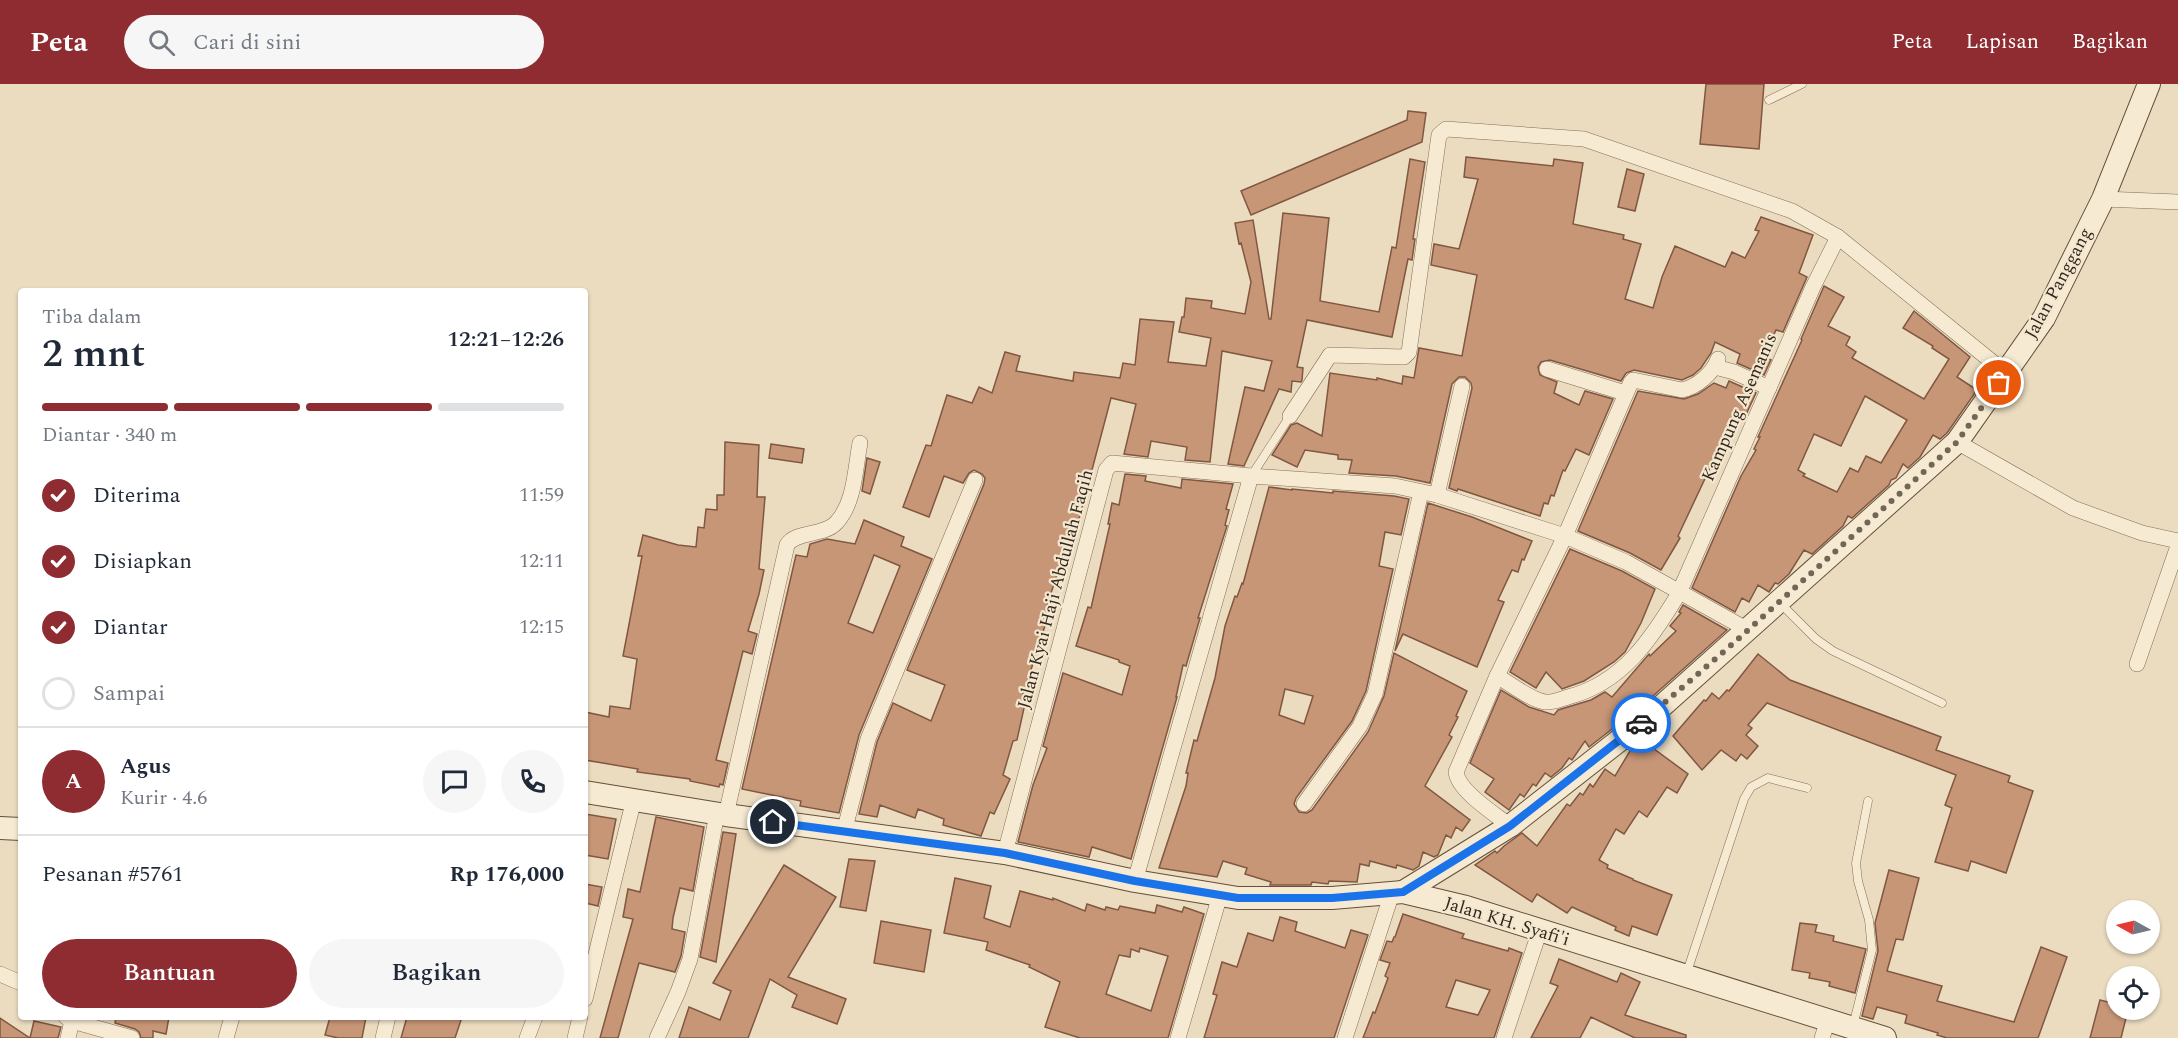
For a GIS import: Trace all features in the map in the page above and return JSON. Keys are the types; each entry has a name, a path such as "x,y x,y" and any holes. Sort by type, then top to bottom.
{"main road":[{"name":"Jalan Panggang","path":"1398,893 1510,826 1653,714 1957,442 2044,318 2103,199 2149,84"},
{"name":"Jalan KH. Syafi'i","path":"588,792 844,832 1005,853 1135,881 1238,898 1332,898 1398,893 1466,907 1540,930 1686,977 1825,1029 1852,1028 1885,1038"}],"street":[{"path":"1290,416 1330,355 1404,357 1409,352 1439,135 1446,129 1584,139 1792,211 1838,237 2006,373"},
{"path":"2103,199 2178,202"},
{"name":"Kampung Asemanis","path":"1497,676 1543,702 1550,702 1581,694 1596,686 1631,661 1652,638 1679,593 1814,286 1838,237"},
{"path":"1510,826 1464,789 1456,772 1497,676 1565,536 1625,393 1633,380 1686,389 1703,379 1717,363 1769,388"},
{"path":"1547,369 1625,393"},
{"path":"1437,495 1462,386"},
{"path":"1957,442 2073,508 2142,533 2178,541"},
{"path":"657,1038 690,959 722,814 787,545 790,540 797,537 827,529 835,524 845,511 850,498 860,443"},
{"name":"Jalan Kyai Haji Abdullah Faqih","path":"1005,853 1108,465 1112,463 1395,486 1437,495 1565,536 1626,562 1748,630"},
{"path":"1135,881 1251,476"},
{"path":"844,832 868,739 975,480"},
{"path":"1304,804 1360,726 1375,694 1420,492"},
{"path":"2138,664 2178,546"},
{"path":"588,987 634,800"},
{"path":"1345,1038 1398,893"},
{"path":"1178,1038 1220,895"},
{"path":"1504,1038 1540,930"},
{"path":"0,974 18,982"},
{"path":"68,1038 69,1020"},
{"path":"72,1020 132,1038"},
{"path":"226,1038 231,1020"},
{"path":"383,1038 387,1020"},
{"path":"527,1038 534,1020"},
{"path":"575,1038 579,1020"}],"lane":[{"path":"1769,100 1802,84"},
{"path":"1251,476 1290,416"},
{"path":"1779,602 1816,639 1833,651 1942,703"},
{"path":"1686,977 1744,799 1751,787 1768,778 1807,788"},
{"path":"1852,1028 1872,950 1869,920 1858,881 1856,863 1868,801"}],"building":[{"path":"1706,84 1764,84 1759,149 1700,144"},
{"path":"1408,111 1426,113 1422,142 1251,215 1241,191 1407,120"},
{"path":"1466,157 1553,166 1554,159 1583,163 1573,224 1624,235 1623,239 1641,244 1625,299 1653,308 1662,277 1675,246 1725,267 1732,252 1745,258 1759,231 1755,230 1761,217 1813,235 1799,273 1807,277 1783,332 1776,330 1764,357 1771,360 1764,375 1737,363 1740,354 1715,342 1701,368 1682,380 1634,370 1626,373 1621,381 1550,360 1541,362 1538,367 1540,375 1557,382 1554,393 1579,405 1585,391 1613,399 1589,455 1576,449 1565,471 1563,470 1554,496 1551,495 1548,504 1544,503 1540,516 1449,488 1472,388 1471,383 1465,377 1459,377 1452,384 1430,483 1396,476 1349,473 1352,460 1338,459 1338,455 1305,450 1297,467 1272,455 1291,425 1297,423 1322,436 1330,373 1377,380 1377,378 1402,384 1403,376 1414,378 1419,348 1462,356 1477,275 1431,265 1434,244 1459,249 1478,179 1464,177"},
{"path":"1410,159 1425,162 1412,260 1408,259 1392,337 1307,320 1297,367 1303,368 1302,380 1301,382 1292,381 1291,392 1279,389 1244,466 1228,464 1245,387 1264,391 1272,361 1222,351 1210,462 1185,460 1187,447 1151,441 1148,457 1124,454 1136,404 1111,398 1074,538 1076,539 1071,555 1065,553 1057,575 1047,605 1051,607 1022,698 1026,699 1017,740 1013,741 1003,775 1010,779 994,814 990,812 981,836 943,825 944,819 918,809 915,818 880,805 877,817 859,814 877,742 893,703 931,721 945,685 907,670 985,478 974,470 969,473 963,483 944,476 929,517 903,507 926,445 931,446 947,395 972,403 979,387 992,393 1005,352 1020,356 1016,371 1073,381 1074,372 1120,378 1123,363 1135,365 1140,319 1174,322 1168,362 1206,366 1211,338 1179,332 1182,317 1184,317 1186,298 1212,301 1211,308 1245,314 1251,282 1235,223 1253,220 1269,319 1271,319 1283,213 1329,218 1320,301 1379,312 1392,247 1396,248"},
{"path":"1627,169 1644,174 1635,211 1618,207"},
{"path":"1824,286 1844,297 1828,326 1850,337 1846,345 1856,352 1852,358 1924,399 1949,359 1932,348 1933,346 1903,328 1914,311 1970,357 1957,377 1977,390 1947,433 1940,439 1933,435 1920,457 1908,468 1903,464 1896,478 1891,480 1889,485 1852,518 1848,516 1843,526 1812,554 1804,550 1789,574 1778,584 1775,583 1769,592 1758,585 1749,602 1742,598 1735,612 1692,588 1741,476 1756,450 1754,449 1760,437 1758,437","holes":["1865,396 1907,420 1881,463 1866,456 1858,472 1850,468 1837,492 1803,476 1805,474 1798,470 1814,434 1841,446"]},
{"path":"1729,381 1756,393 1744,419 1735,415 1678,536 1680,538 1661,570 1630,553 1578,531 1638,391 1684,399 1698,394 1714,383 1726,388"},
{"path":"725,442 759,445 757,497 765,497 759,569 764,570 748,631 757,634 752,654 743,651 716,760 728,763 723,785 720,784 719,787 690,781 690,779 637,772 638,769 588,761 588,713 609,717 610,706 630,709 637,659 623,656 642,556 638,556 643,535 678,545 696,547 698,527 704,528 706,509 717,510 717,495 724,495"},
{"path":"771,444 804,449 802,463 769,458"},
{"path":"867,458 880,462 870,494 862,491"},
{"path":"1125,474 1146,476 1145,481 1181,488 1182,479 1233,484 1226,509 1229,510 1225,525 1227,526 1198,618 1200,618 1186,666 1183,665 1177,697 1131,859 1092,847 1089,857 1018,842 1033,785 1047,748 1043,746 1063,673 1122,695 1130,666 1119,660 1076,646 1088,607 1091,608 1110,524 1108,524 1112,503 1119,505"},
{"path":"1269,487 1409,499 1401,535 1385,532 1379,566 1393,569 1366,691 1352,721 1294,804 1299,812 1307,813 1312,810 1368,732 1384,696 1394,653 1467,691 1449,735 1452,737 1425,786 1470,820 1462,831 1456,827 1451,838 1446,835 1438,855 1434,857 1423,852 1419,866 1413,870 1370,861 1369,866 1360,864 1357,882 1329,881 1328,884 1312,882 1311,885 1270,885 1271,882 1245,874 1247,868 1223,861 1217,877 1159,868 1186,786 1188,773 1186,773 1194,740 1197,741 1215,678 1225,626 1235,596 1237,597 1243,584","holes":["1285,689 1313,696 1304,724 1279,715"]},
{"path":"1428,503 1472,517 1532,541 1518,572 1512,570 1498,600 1504,602 1477,667 1403,634 1395,651"},
{"path":"864,520 904,537 901,546 932,559 859,735 839,813 800,806 801,801 742,789 796,555 807,557 810,544 827,539 855,544","holes":["874,555 900,566 873,633 848,623"]},
{"path":"1570,549 1622,571 1655,589 1641,623 1625,652 1614,662 1584,681 1562,689 1546,672 1536,688 1510,672"},
{"path":"1683,605 1727,630 1644,704 1589,747 1585,741 1572,760 1569,758 1551,777 1545,773 1524,797 1520,794 1509,810 1485,792 1494,779 1470,763 1501,690 1529,707 1554,715 1558,710 1591,700 1605,692 1612,697 1649,654 1650,656 1676,631 1670,626 1681,613 1679,612"},
{"path":"1758,654 1790,680 1941,737 1936,750 2010,776 2008,782 2033,791 2006,873 1971,861 1968,871 1935,862 1952,808 1945,805 1956,775 1767,703 1748,725 1752,728 1746,735 1758,746 1747,759 1741,754 1736,761 1721,750 1702,770 1673,736 1712,693 1719,699 1727,690 1729,691"},
{"path":"1642,740 1688,774 1677,793 1667,787 1647,817 1639,811 1624,834 1616,829 1599,860 1608,865 1607,868 1672,895 1657,935 1632,926 1629,936 1615,930 1616,927 1572,907 1567,913 1537,894 1532,902 1475,865 1495,851 1497,853 1522,833 1537,846 1567,804 1570,806 1580,793 1583,795 1590,784 1593,787 1605,769 1615,776 1633,746"},
{"path":"588,814 616,819 608,859 588,856"},
{"path":"656,817 704,827 693,891 680,888 673,918 672,929 685,932 681,956 675,972 639,963 618,1038 600,1038 633,919 623,917 628,889 640,892"},
{"path":"723,832 736,834 716,962 700,957"},
{"path":"849,859 875,861 866,911 840,907"},
{"path":"784,865 836,897 788,977 846,999 837,1024 792,1007 797,995 770,979 748,1038 679,1038 689,1007 720,1020 731,991 713,983"},
{"path":"1889,870 1919,878 1903,940 1896,939 1887,971 1942,986 1937,1001 2014,1022 2041,947 2067,957 2038,1038 1947,1038 1905,1023 1907,1015 1877,1007 1873,1019 1862,1016 1878,951 1875,923"},
{"path":"955,878 991,886 984,918 1010,927 1020,891 1053,900 1053,898 1085,911 1087,904 1105,910 1106,907 1118,910 1120,906 1155,913 1157,905 1182,912 1184,907 1204,914 1168,1038 1080,1038 1045,1027 1060,982 1029,967 1030,965 986,950 988,942 944,933","holes":["1140,948 1168,956 1151,1011 1106,994 1119,955 1130,957 1131,949 1139,952"]},
{"path":"588,885 602,887 598,906 588,904"},
{"path":"1403,914 1464,934 1462,938 1522,953 1494,1038 1363,1038 1388,978 1385,976 1390,963 1380,960 1387,941 1392,942","holes":["1456,980 1490,990 1478,1015 1446,1007"]},
{"path":"1280,917 1297,922 1295,931 1345,948 1351,930 1368,935 1334,1038 1204,1038 1217,995 1213,994 1222,962 1237,967 1248,933 1273,941"},
{"path":"881,921 931,930 924,972 874,963"},
{"path":"1800,923 1817,925 1815,932 1834,936 1833,941 1866,949 1855,993 1829,986 1830,982 1809,978 1810,973 1792,970"},
{"path":"1559,959 1617,982 1621,973 1640,982 1625,1015 1686,1035 1686,1038 1635,1038 1591,1017 1580,1038 1531,1038 1558,986 1550,983"},
{"path":"2100,1000 2106,1002 2106,1020 2126,1020 2121,1038 2090,1038"},
{"path":"0,1018 30,1038 0,1038"},
{"path":"116,1020 168,1020 166,1034 153,1031 153,1038 141,1038 135,1029 115,1023"},
{"path":"329,1020 365,1020 362,1038 338,1038 325,1035"},
{"path":"406,1020 461,1020 455,1038 401,1038"},
{"path":"34,1021 61,1027 58,1038 30,1038"}],"way so far":[{"path":"1641,723 1957,442 1999,383"}],"route":[{"path":"773,822 1005,853 1135,881 1238,898 1332,898 1403,892 1510,826 1641,723"}]}
